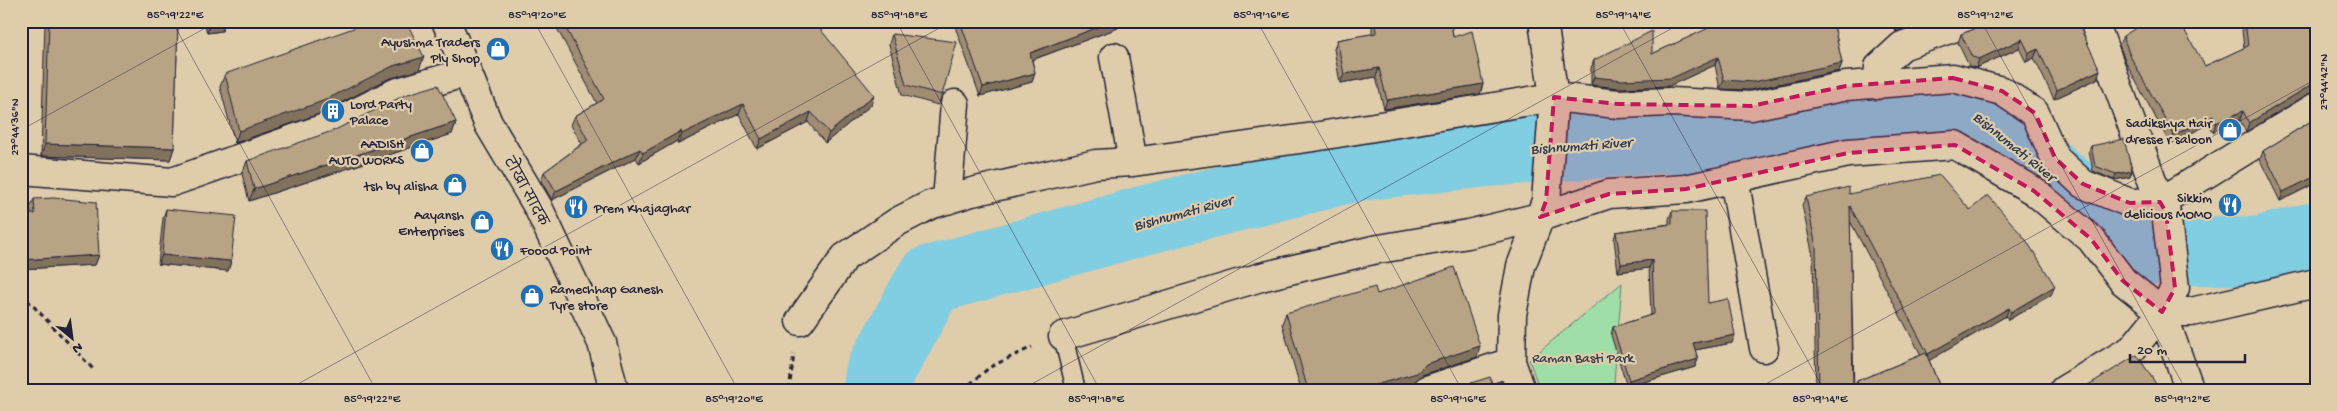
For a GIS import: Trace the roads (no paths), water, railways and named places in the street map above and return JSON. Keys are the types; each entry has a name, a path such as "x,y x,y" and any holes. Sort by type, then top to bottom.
{"street":[{"name":"टोखा सादक","path":"446,21 488,123 538,208 602,343 614,390"},
{"path":"1521,390 1512,362 1512,315 1521,266 1543,209 1552,107 1543,21"},
{"path":"1877,85 1879,67 1902,46 1972,21"},
{"path":"2064,390 2132,349 2162,312 2175,288 2163,207 2094,21"},
{"path":"1114,57 1133,162"},
{"path":"21,170 172,182 324,128 395,93 467,72"},
{"path":"800,321 845,257 897,222 930,205 972,192 1096,164 1133,162 1552,107 1671,102 1750,106 1846,86 1953,78 2002,91 2035,113 2055,158 2083,184 2130,203 2163,207 2316,107"},
{"path":"947,200 955,104"},
{"path":"1063,336 1261,277 1373,250 1468,234 1543,209 1609,194 1686,189 1848,153 1955,144 2034,191 2091,239 2123,282 2162,312 2190,390"},
{"path":"1734,178 1764,348"},
{"path":"2162,312 2191,312 2316,284"},
{"path":"1428,390 1512,362"}],"lane":[{"path":"1063,336 1076,390"}],"waterway":[{"name":"Bishnumati River","path":"877,390 880,372 930,280 1145,220 1354,167 1492,152 1660,139 1750,141 1869,113 1971,109 2142,250 2259,251 2316,236"}],"place":[{"name":"Ayushma Traders Ply Shop","path":"498,49"},
{"name":"Lord Party Palace","path":"333,111"},
{"name":"Sadikshya Hair dresse r saloon","path":"2230,130"},
{"name":"AADISH AUTO WORKS","path":"422,151"},
{"name":"tsh by alisha","path":"455,185"},
{"name":"Sikkim delicious MOMO","path":"2230,205"},
{"name":"Prem Khajaghar","path":"576,207"},
{"name":"Aayansh Enterprises","path":"482,222"},
{"name":"Foood Point","path":"502,249"},
{"name":"Ramechhap Ganesh Tyre store","path":"532,296"}],"park label":[{"name":"Raman Basti Park","path":"1583,357"}]}
